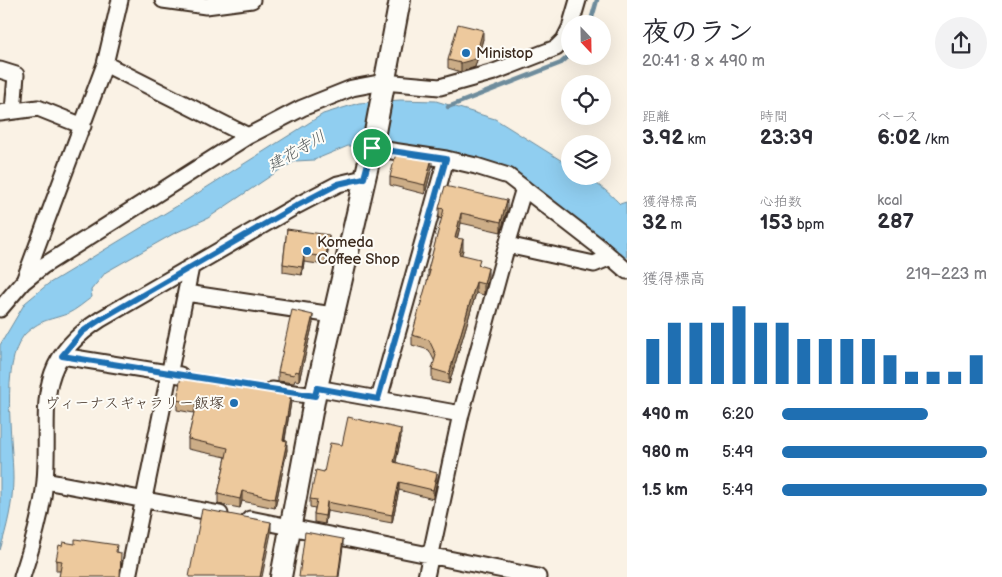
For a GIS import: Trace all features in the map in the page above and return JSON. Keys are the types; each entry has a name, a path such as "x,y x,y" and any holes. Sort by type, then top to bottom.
{"street":[{"path":"24,282 104,64 120,0"},
{"path":"163,0 206,6 252,0"},
{"path":"281,577 316,392 372,148 400,0"},
{"path":"574,15 578,0"},
{"path":"0,309 24,282 43,266 248,136 302,108 352,88 440,87 470,79 546,53 561,42"},
{"path":"104,64 248,136"},
{"path":"0,70 16,75 7,112 38,108 82,126"},
{"path":"372,148 446,159 508,176 627,271"},
{"path":"378,399 446,159"},
{"path":"22,577 36,534 45,481 47,389 62,356 82,332 338,184 364,178"},
{"path":"426,577 461,414 524,188"},
{"path":"508,245 594,264 611,258"},
{"path":"128,577 192,267"},
{"path":"186,293 333,315"},
{"path":"62,356 199,378"},
{"path":"257,387 378,399 461,414"},
{"path":"45,481 291,527 538,577"}],"water":[{"name":"建花寺川","path":"400,100 436,101 495,119 561,160 561,185 597,185 620,204 626,202 627,266 526,185 387,146 348,146 314,160 296,161 208,218 173,234 106,272 91,290 92,297 67,314 40,323 24,335 17,348 12,365 10,424 13,488 9,515 0,550 0,345 25,303 48,284 182,203 323,114 359,103"}],"building":[{"name":"Ministop","path":"458,24 483,30 475,59 461,63 448,60"},
{"path":"396,153 432,158 425,185 390,177"},
{"path":"445,186 507,200 501,222 461,213 455,238 463,239 459,254 480,259 478,265 488,268 484,284 476,282 449,374 432,369 436,355 429,340 412,335 430,271 428,270 444,209 439,208"},
{"name":"Komeda Coffee Shop","path":"287,229 329,235 326,257 304,254 302,267 283,264"},
{"path":"292,310 313,315 299,372 295,371 294,375 278,372"},
{"path":"181,375 291,392 283,440 287,441 275,499 242,491 240,499 218,494 228,448 188,439 196,404 177,400"},
{"path":"348,417 401,429 394,462 437,473 433,490 399,482 392,515 327,502 325,516 314,514 317,500 310,499 316,470 324,472 330,443 342,445"},
{"path":"202,509 271,522 260,577 189,577"},
{"path":"305,532 343,539 338,577 299,577"},
{"path":"75,539 117,545 116,552 121,553 120,577 59,577 62,561 56,560 59,545 62,546 63,542 75,544"}],"waterway":[{"path":"593,15 597,0"},
{"path":"448,107 561,63"}],"place":[{"name":"Ministop","path":"466,53"},
{"name":"Komeda Coffee Shop","path":"307,251"},
{"name":"ヴィーナスギャラリー飯塚","path":"234,403"}],"route":[{"path":"372,148 446,159 378,399 317,388 315,396 62,356 70,343 101,319 296,206 338,184 364,178 372,148"}]}
